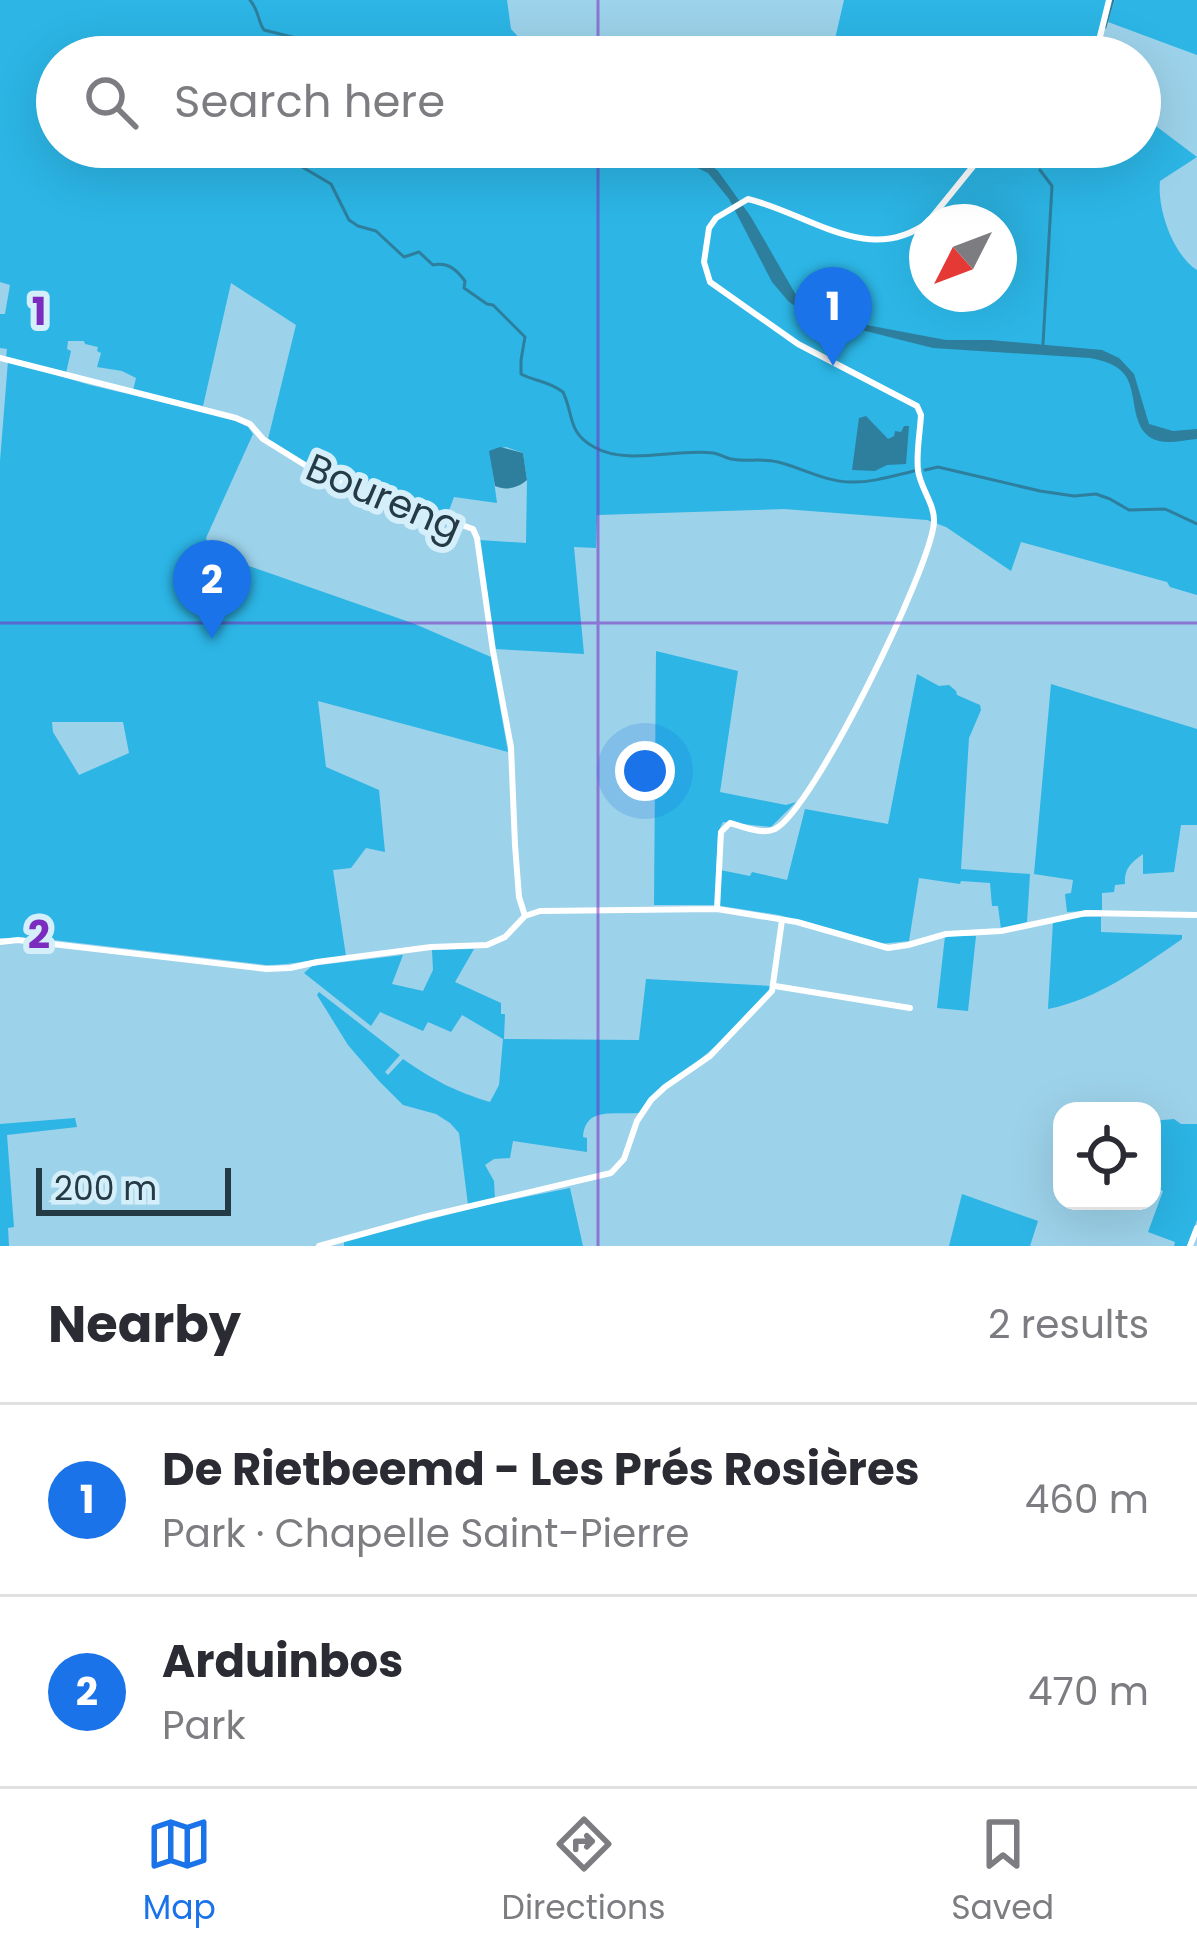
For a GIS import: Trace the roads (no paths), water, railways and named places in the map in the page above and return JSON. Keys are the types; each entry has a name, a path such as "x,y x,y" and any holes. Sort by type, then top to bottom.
{"street":[{"path":"1100,36 1109,0"},
{"path":"942,204 972,168"},
{"path":"717,909 723,828 730,824 772,830 805,794 897,626 926,554 934,519 919,474 921,415 916,406 798,344 710,282 705,272 709,228 744,200 866,240 893,239 909,231"},
{"name":"Boureng","path":"0,358 236,418 305,465 473,530 511,747 519,897 525,916"},
{"path":"0,941 266,969 431,947 487,945 540,910 717,909 782,920 888,948 946,934 1001,931 1086,913 1197,915"},
{"path":"319,1246 604,1176 616,1169 651,1100 710,1056 775,986 782,920"},
{"path":"775,986 910,1008"},
{"path":"1190,1246 1197,1228"}],"waterway":[{"path":"250,0 264,30 288,36"},
{"path":"1105,27 1113,0"},
{"path":"304,168 331,184 349,220 376,231 404,257 419,252 433,265 451,267 465,281 464,288 493,305 525,337 521,374 563,392 575,429 594,447 621,455 699,452 772,461 849,482 914,471"},
{"path":"1040,170 1052,186 1043,344"},
{"path":"925,470 938,467 1074,496 1096,494 1129,510 1165,509 1197,524"}],"place":[{"name":"De Rietbeemd - Les Prés Rosières","path":"833,366"},
{"name":"Arduinbos","path":"212,639"}]}
